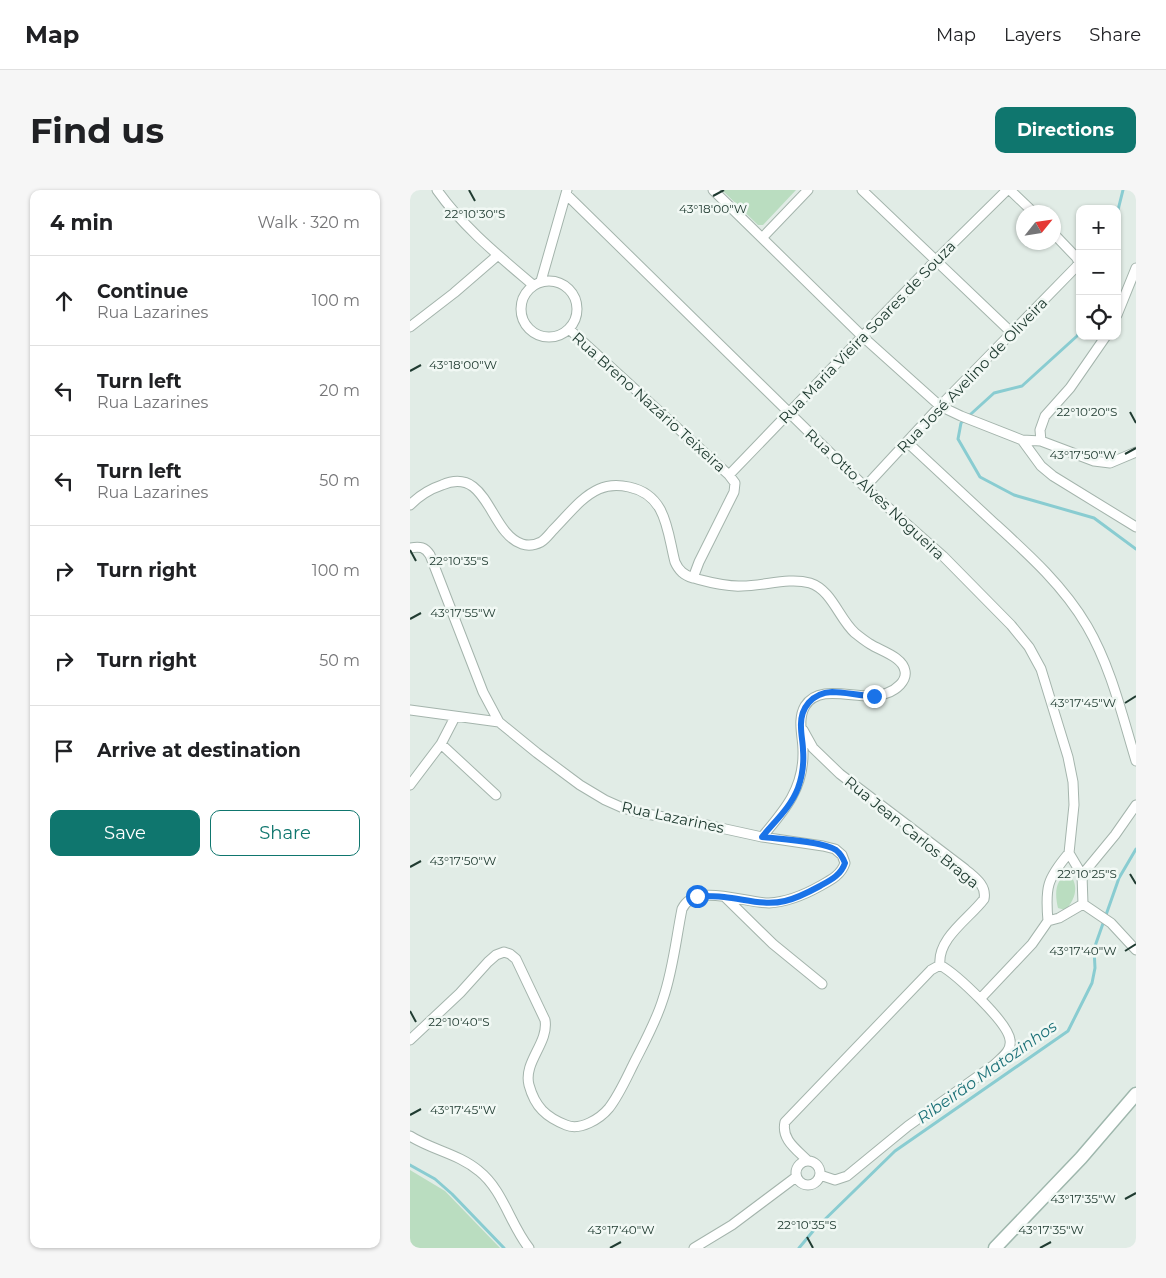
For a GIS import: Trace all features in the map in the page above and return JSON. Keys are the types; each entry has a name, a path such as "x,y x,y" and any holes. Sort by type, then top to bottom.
{"main road":[{"path":"995,1248 1081,1158 1136,1094"}],"street":[{"name":"Rua Breno Nazário Teixeira","path":"437,190 449,207 498,255 537,283"},
{"path":"713,190 862,336 940,406 960,416 1022,440 1041,441 1094,461 1110,463 1135,450"},
{"path":"763,237 808,190"},
{"path":"862,190 1012,334"},
{"path":"1009,190 1025,205"},
{"name":"Rua Maria Vieira Soares de Souza","path":"729,475 936,260 1009,190"},
{"path":"537,283 567,192"},
{"name":"Rua Otto Alves Nogueira","path":"567,192 788,413 865,487 943,556 1005,619 1028,647 1040,669 1068,757 1073,782 1074,805 1069,853"},
{"name":"Rua José Avelino de Oliveira","path":"865,487 940,406 1076,267 1078,262 1076,257 1061,241"},
{"path":"410,327 454,293 498,255"},
{"path":"1121,305 1136,268"},
{"name":"Rua Breno Nazário Teixeira","path":"551,280 560,282 568,287 574,295 577,303 575,322 562,335 552,338 543,337 527,327 522,319 520,309 522,300 526,292 537,283 551,280"},
{"name":"Rua Breno Nazário Teixeira","path":"569,329 729,475"},
{"path":"1041,441 1040,430 1046,416 1070,388 1103,340"},
{"path":"1022,440 1041,466 1053,476 1136,527"},
{"path":"907,442 1053,580 1071,602 1100,652 1136,761"},
{"path":"693,578 734,492 735,483 729,475"},
{"path":"410,505 436,487 448,482 463,481 481,495 511,537 527,545 542,541 579,503 601,488 622,486 635,488 645,492 664,513 675,562 684,575 739,587 788,581 812,583 831,600 852,630 870,644 899,661 903,666 905,677 902,683 886,694 874,696 832,692 812,699 805,706 801,727 804,751 798,788 780,816 762,837"},
{"name":"Rua Lazarines","path":"410,548 424,548 430,556 484,692 499,722 580,785 611,803 641,813 762,837 835,849 842,856 845,863 837,876 799,896 784,901 768,903 749,902 725,897 697,896 685,902 664,998 653,1025 621,1090 608,1109 591,1123 570,1127 550,1119 534,1100 528,1083 531,1065 545,1035 545,1020 520,967 510,954 504,952 496,955 410,1040"},
{"path":"410,710 499,722"},
{"path":"410,785 441,744 455,717"},
{"name":"Rua Jean Carlos Braga","path":"801,727 814,748 840,774 975,877 984,889 984,899 945,943 939,957 940,965"},
{"path":"441,744 496,795"},
{"path":"1082,875 1115,835 1136,805"},
{"path":"1048,921 1046,894 1052,877 1069,853 1082,875 1083,904"},
{"path":"725,897 773,944 822,984"},
{"path":"980,998 1027,950 1048,921 1059,918 1083,904"},
{"path":"1083,904 1111,923 1136,950"},
{"path":"796,1177 802,1183 809,1185 816,1182 820,1175 817,1164 807,1160 786,1139 783,1129 785,1122 930,970 940,965 953,973 980,998 1008,1034 1010,1039 1008,1050 994,1064 892,1138 847,1176 840,1180 835,1180 820,1175"},
{"path":"410,1136 467,1163 484,1175 499,1195 523,1241 529,1248"},
{"path":"694,1248 732,1225 796,1177 797,1166 807,1160"}],"green space":[{"path":"722,190 796,190 763,225 758,225"},
{"path":"1069,874 1074,883 1075,893 1074,898 1065,910 1058,908 1056,893 1058,884 1064,876"},
{"path":"410,1170 445,1191 500,1248 410,1248"}],"waterway":[{"name":"Ribeirão Matozinhos","path":"1119,205 1123,190"},
{"name":"Ribeirão Matozinhos","path":"1076,337 1022,386 994,393 961,423 958,439 980,477 1014,495 1094,518 1136,549"},
{"name":"Ribeirão Matozinhos","path":"799,1248 814,1230 895,1151 1068,1031 1092,983 1095,968 1094,949 1119,878 1136,849"},
{"path":"410,1165 435,1179 452,1194 504,1248"}],"route":[{"path":"697,896 725,897 749,902 768,903 784,901 799,896 837,876 845,863 842,856 835,849 762,837 780,816 798,788 804,751 801,727 805,706 812,699 832,692 856,696 874,696"}]}
